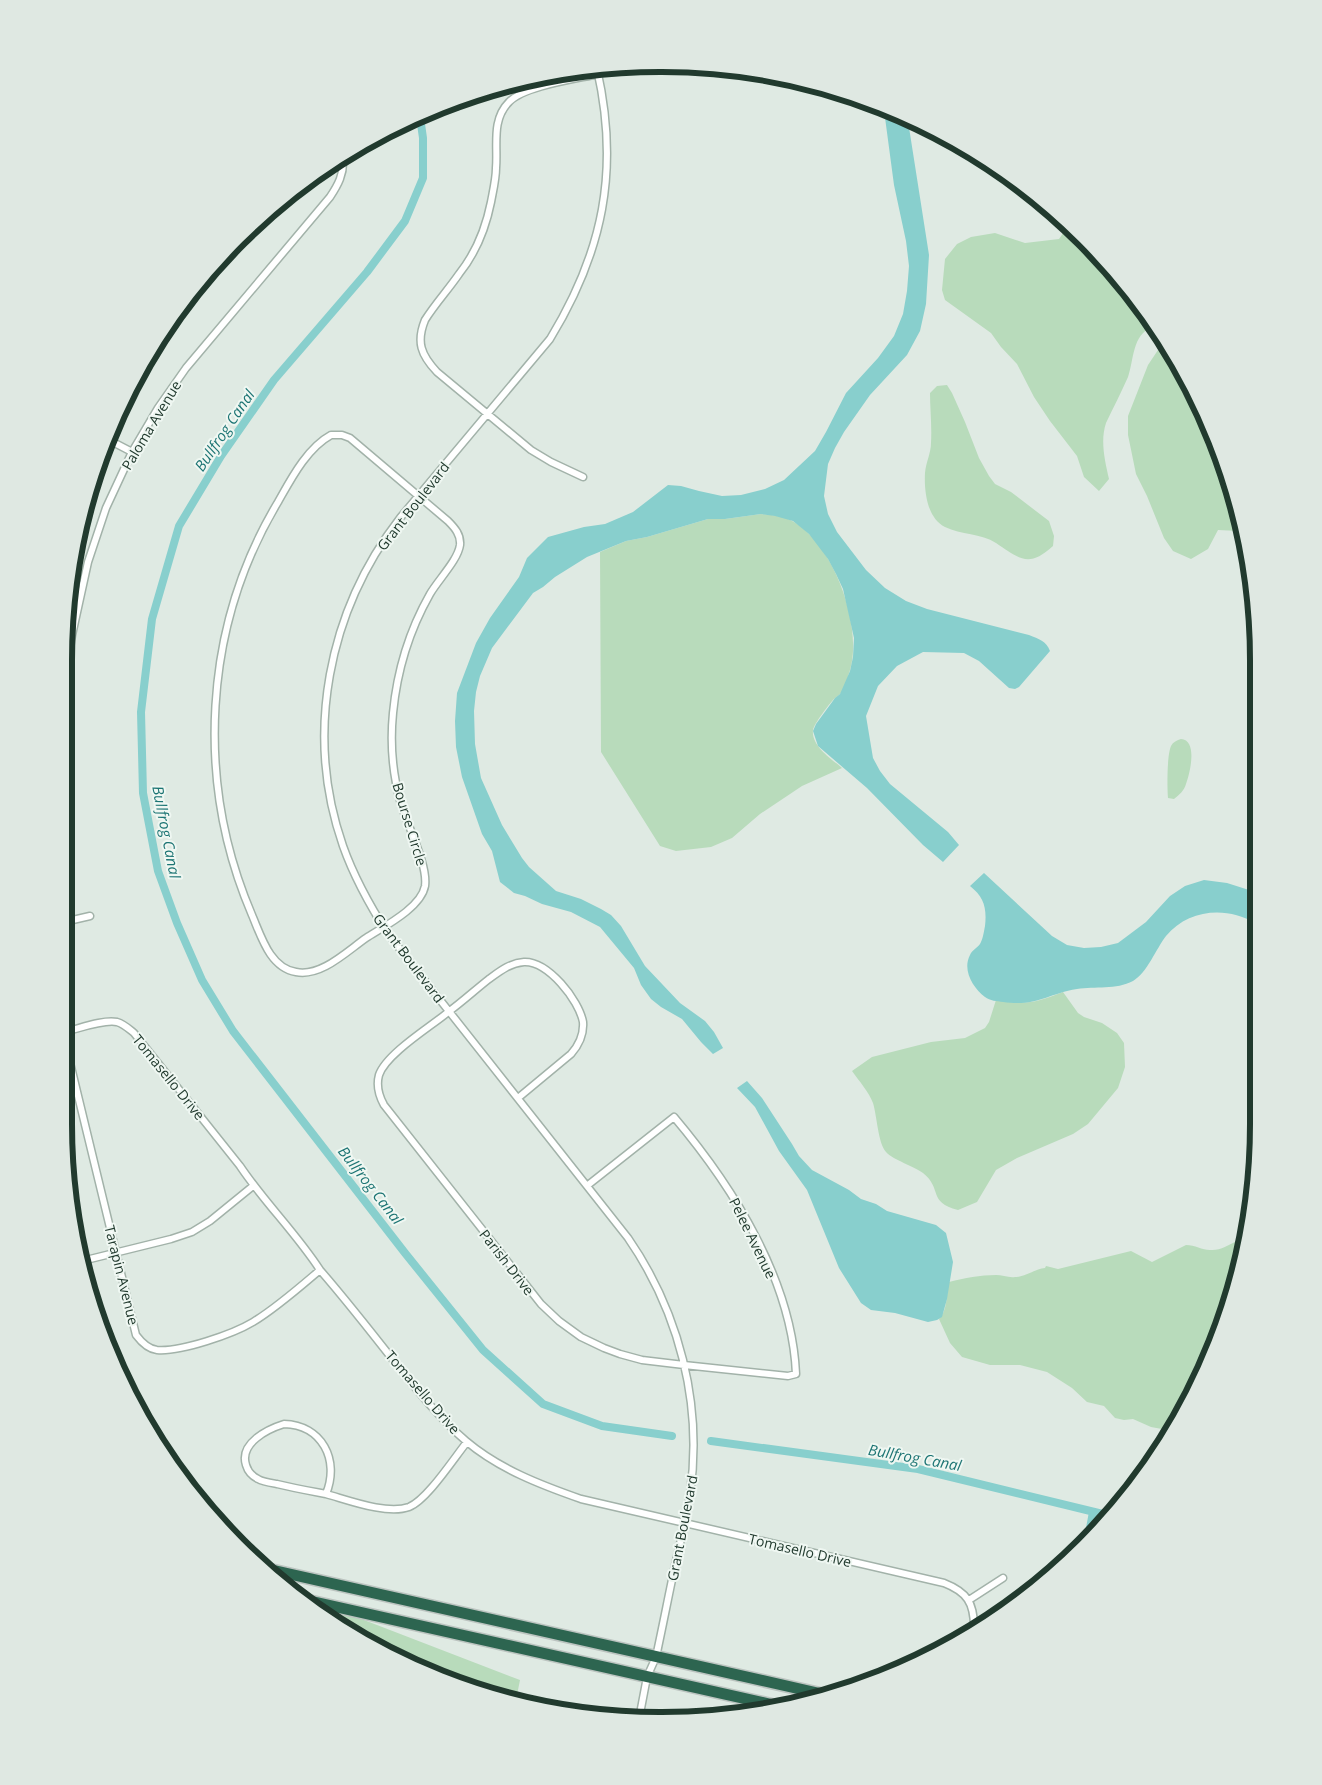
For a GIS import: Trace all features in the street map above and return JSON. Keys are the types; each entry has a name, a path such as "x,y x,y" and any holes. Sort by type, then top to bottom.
{"highway":[{"path":"280,1572 813,1692"},
{"path":"320,1603 764,1703"}],"street":[{"name":"Grant Boulevard","path":"599,76 606,116 608,159 597,236 586,270 566,312 539,354 419,496 384,541 357,587 342,623 333,657 325,708 325,760 334,817 343,845 354,874 384,927 449,1012 588,1185 639,1254 655,1284 675,1332 691,1399 694,1440 690,1495 656,1657 647,1677 640,1711"},
{"path":"561,82 533,89 516,96 508,103 498,122 496,170 491,201 484,226 468,261 429,312 420,330 422,350 430,364 531,450 583,477"},
{"name":"Paloma Avenue","path":"74,627 88,562 106,508 132,452 158,408 186,368 330,197 340,179 344,166"},
{"name":"Bourse Circle","path":"331,435 342,435 350,438 419,496 455,528 460,544 457,555 438,581 409,638 395,691 392,729 395,778 400,801 423,863 425,884 424,892 412,907 384,927 330,964 310,973 298,973 281,966 268,950 246,902 230,852 216,781 215,701 223,645 236,594 246,565 265,524 296,473 319,444 331,435"},
{"path":"115,443 132,452"},
{"path":"72,920 90,916"},
{"path":"449,1012 489,979 514,963 525,962 542,967 561,985 581,1016 583,1024 580,1041 571,1054 518,1098"},
{"name":"Parish Drive","path":"449,1012 396,1053 383,1068 379,1076 378,1089 380,1097 384,1105 541,1304 559,1321 581,1337 620,1354 642,1360 684,1365 788,1376 796,1374"},
{"name":"Tomasello Drive","path":"72,1030 105,1022 117,1022 126,1026 134,1033 240,1166 253,1186 433,1408 467,1442 502,1465 540,1485 581,1499 944,1583 960,1591 969,1600"},
{"name":"Tarapin Avenue","path":"72,1071 136,1335 148,1348 157,1350 177,1348 228,1333 253,1322 320,1270"},
{"name":"Pelee Avenue","path":"588,1185 674,1117 727,1187 753,1231 771,1271 786,1315 795,1354 796,1374"},
{"path":"89,1259 192,1232 210,1221 253,1186"},
{"path":"326,1494 332,1475 329,1455 318,1438 307,1429 294,1424 284,1424 272,1428 249,1447 245,1455 245,1463 249,1473 259,1480 326,1494 379,1508 398,1509 408,1508 422,1498 467,1442"},
{"path":"974,1622 973,1610 969,1600 1003,1578"}],"green space":[{"path":"1064,232 1077,245 1128,303 1147,330 1137,342 1128,377 1106,423 1103,444 1109,479 1099,491 1084,477 1077,456 1034,397 1017,364 991,333 945,300 942,290 945,259 957,244 971,237 995,233 1025,243 1059,239"},
{"path":"1159,348 1189,401 1205,436 1218,472 1234,531 1218,530 1208,549 1191,559 1173,551 1164,538 1136,474 1128,435 1128,416 1148,365"},
{"path":"947,385 965,422 979,458 995,484 1011,492 1049,521 1054,536 1053,546 1037,557 1024,559 990,540 945,527 939,523 930,511 926,496 925,480 931,447 930,393 937,386"},
{"path":"761,514 790,520 808,533 833,567 842,588 849,610 852,632 853,652 850,670 842,692 825,709 816,723 813,736 819,747 842,768 802,786 760,814 732,838 711,847 676,851 660,846 601,752 600,552 626,541 647,537 708,519 725,519"},
{"path":"1181,739 1190,745 1189,772 1181,793 1174,799 1168,798 1170,750 1173,743"},
{"path":"1063,992 1078,1013 1102,1023 1117,1033 1124,1043 1125,1067 1118,1088 1088,1124 1073,1134 1017,1158 996,1170 977,1202 958,1210 948,1207 939,1199 933,1184 923,1173 893,1158 883,1148 873,1103 852,1071 872,1057 931,1042 965,1038 985,1028 989,1022 996,1000 1030,1002"},
{"path":"1238,1241 1218,1313 1205,1349 1189,1384 1163,1430 1133,1419 1115,1418 1104,1406 1087,1402 1072,1388 1047,1372 1020,1365 990,1365 962,1357 950,1343 939,1319 944,1311 949,1282 996,1275 1019,1277 1046,1266 1058,1269 1131,1251 1152,1262 1186,1245 1207,1250 1217,1250"},
{"path":"330,1610 351,1615 520,1680 517,1694 436,1668 367,1634"}],"water":[{"path":"885,117 909,128 929,255 926,304 920,331 907,355 870,395 835,448 828,464 824,496 828,514 837,532 866,570 885,588 906,601 927,609 1029,635 1039,639 1050,651 1019,687 1015,689 1009,688 979,661 964,653 923,652 897,666 878,686 866,716 873,758 890,784 948,832 959,845 943,862 923,845 867,788 818,746 813,731 816,724 840,694 850,671 854,638 843,589 836,574 828,559 809,534 793,521 761,514 725,519 708,519 647,537 626,541 587,557 533,593 492,648 480,676 476,692 474,711 475,744 481,778 502,825 522,858 529,867 556,891 581,899 611,915 621,926 645,966 680,1003 705,1021 714,1032 723,1048 713,1054 682,1019 651,999 641,985 634,968 600,927 571,912 542,904 514,893 500,882 492,851 482,834 462,777 456,747 457,693 476,643 490,618 519,577 527,558 548,537 584,527 605,524 633,512 668,485 681,486 722,496 741,495 765,489 784,480 815,451 846,393 878,358 894,336 903,314 909,266 906,241 894,185"},
{"path":"984,873 1052,936 1067,945 1084,948 1118,943 1146,922 1170,896 1185,886 1204,880 1227,883 1249,890 1250,921 1232,914 1220,913 1208,913 1185,920 1166,936 1143,972 1133,981 1120,986 1077,989 1024,1003 994,1001 985,997 976,989 968,973 968,961 971,953 982,940 986,920 984,903 979,894 970,886"},
{"path":"747,1081 762,1098 799,1156 812,1170 849,1190 861,1199 876,1204 887,1211 936,1225 946,1233 953,1262 942,1317 928,1322 895,1313 871,1310 861,1303 839,1268 807,1190 779,1151 755,1107 737,1088"}],"waterway":[{"name":"Bullfrog Canal","path":"421,124 423,178 405,221 367,272 274,380 221,456 179,526 152,619 141,712 143,793 158,871 177,923 202,980 233,1031 405,1253 483,1350 543,1404 602,1426 672,1436"},
{"name":"Bullfrog Canal","path":"711,1441 918,1469 1101,1514"},
{"path":"1091,1525 1093,1512"}]}
